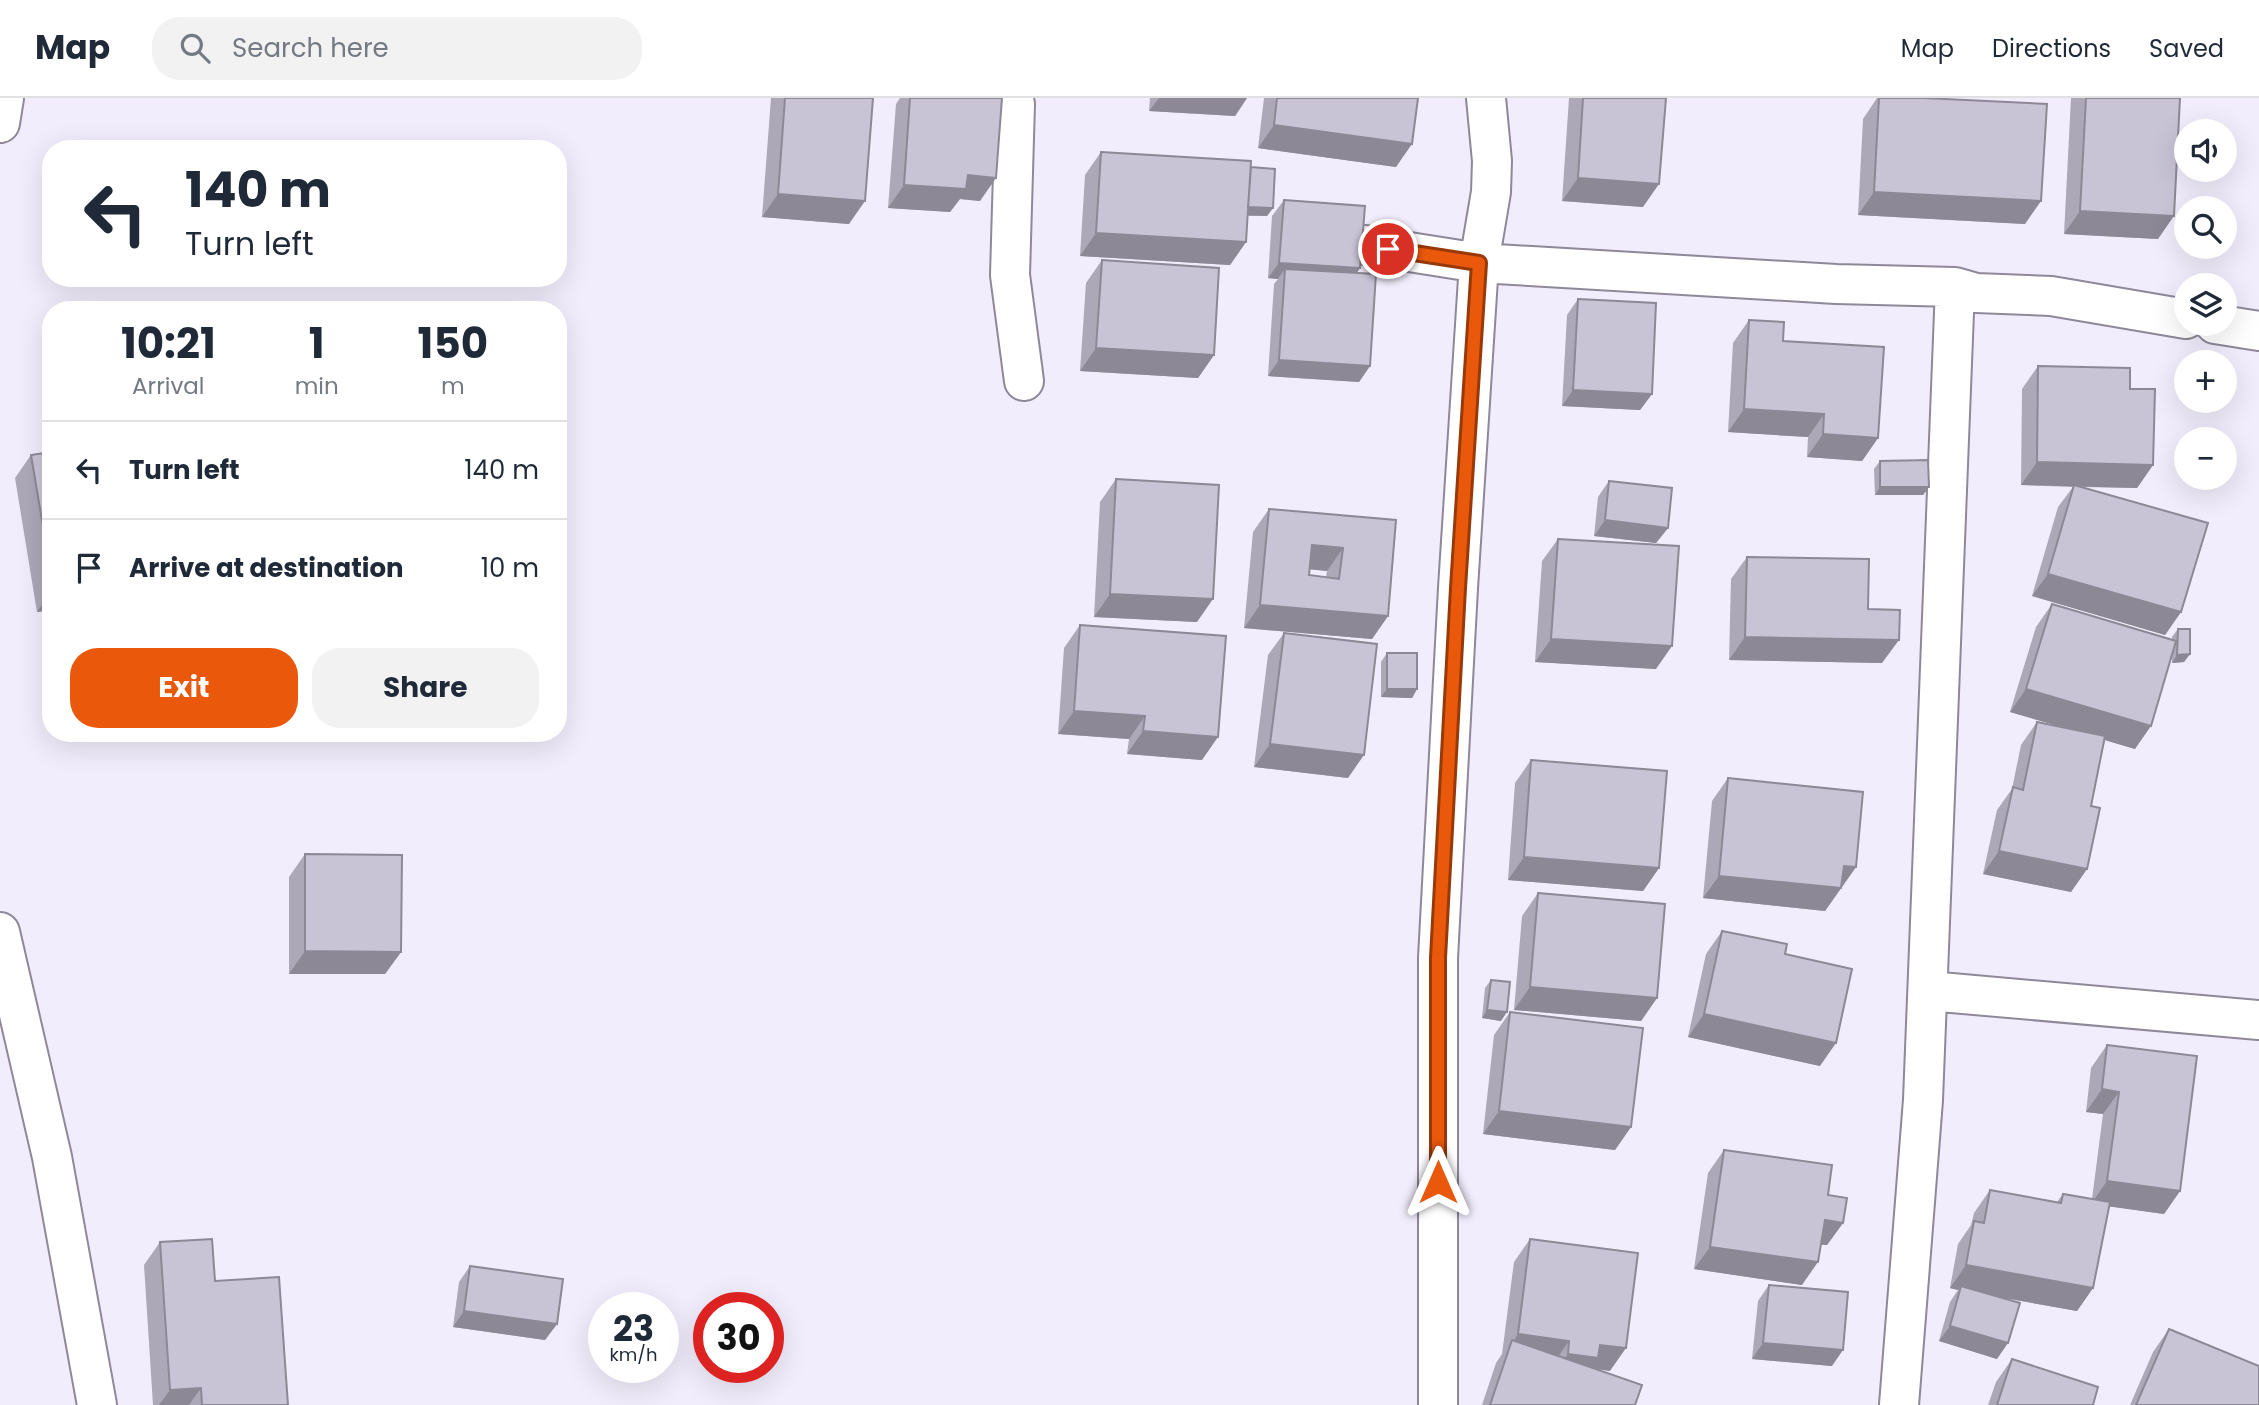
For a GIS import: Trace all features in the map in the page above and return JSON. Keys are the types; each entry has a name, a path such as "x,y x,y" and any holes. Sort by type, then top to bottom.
{"street":[{"path":"0,123 4,98"},
{"path":"1013,98 1015,104 1010,275 1024,381"},
{"path":"1438,1405 1438,958 1479,263 1491,192 1492,161 1486,98"},
{"path":"1365,245 1479,263 1836,284 1955,287 1976,293 2051,296 2174,317"},
{"path":"1899,1405 1929,991 1955,287"},
{"path":"2237,328 2259,331"},
{"path":"0,932 52,1157 97,1405"},
{"path":"1929,991 2259,1020"}],"building":[{"path":"785,98 873,98 865,201 778,194"},
{"path":"910,98 1002,98 996,178 968,175 966,189 904,185"},
{"path":"1277,98 1418,98 1412,144 1274,125"},
{"path":"1583,98 1666,98 1659,184 1578,178"},
{"path":"1879,98 2047,104 2041,201 1874,192"},
{"path":"2086,98 2180,98 2179,119 2174,119 2174,216 2080,211"},
{"path":"1101,152 1251,161 1246,242 1096,233"},
{"path":"1251,167 1275,169 1273,208 1248,207"},
{"path":"1284,200 1365,206 1360,268 1279,263"},
{"path":"1102,260 1219,268 1214,355 1096,348"},
{"path":"1285,269 1376,274 1370,366 1279,360"},
{"path":"1578,299 1656,303 1652,394 1573,390"},
{"path":"1749,320 1784,322 1783,341 1884,347 1878,438 1823,434 1824,414 1744,409"},
{"path":"2038,366 2130,368 2130,389 2155,389 2153,465 2037,462"},
{"path":"42,453 42,520 31,455"},
{"path":"1928,460 1929,487 1880,487 1880,461"},
{"path":"1116,479 1219,485 1213,599 1110,594"},
{"path":"1609,481 1672,488 1668,528 1605,520"},
{"path":"2074,485 2208,523 2181,612 2048,574"},
{"path":"1269,509 1396,520 1388,616 1260,605","holes":["1312,545 1343,548 1339,579 1309,575"]},
{"path":"1558,539 1679,546 1672,646 1551,639"},
{"path":"1747,557 1869,559 1868,609 1900,610 1899,640 1745,637"},
{"path":"2052,604 2176,641 2151,726 2026,689"},
{"path":"1080,625 1226,636 1218,737 1143,731 1145,716 1074,711"},
{"path":"2178,629 2190,629 2190,654 2177,655"},
{"path":"1284,633 1377,644 1364,755 1270,744"},
{"path":"1387,653 1417,653 1417,689 1387,689"},
{"path":"2037,722 2105,736 2091,806 2100,808 2087,869 1999,851 2013,787 2023,790"},
{"path":"1531,760 1667,771 1659,868 1524,857"},
{"path":"1728,778 1863,792 1856,867 1844,866 1841,888 1719,876"},
{"path":"305,854 402,855 401,952 305,951"},
{"path":"1538,893 1665,904 1657,998 1530,987"},
{"path":"1722,931 1787,944 1785,954 1852,969 1836,1043 1704,1014"},
{"path":"1491,980 1510,982 1507,1012 1487,1010"},
{"path":"1510,1012 1643,1028 1631,1127 1499,1111"},
{"path":"2107,1045 2197,1056 2180,1191 2107,1181 2119,1092 2102,1089"},
{"path":"1724,1150 1832,1165 1828,1195 1847,1198 1843,1223 1825,1220 1818,1262 1710,1247"},
{"path":"1990,1190 2061,1203 2063,1194 2110,1202 2093,1288 1966,1265 1974,1221 1984,1223"},
{"path":"212,1239 215,1281 279,1277 288,1405 202,1405 201,1388 170,1390 160,1242"},
{"path":"1530,1239 1638,1253 1626,1348 1600,1345 1598,1358 1568,1354 1569,1341 1518,1334"},
{"path":"470,1266 563,1279 557,1324 464,1311"},
{"path":"1769,1285 1848,1292 1843,1350 1763,1343"},
{"path":"1961,1286 2020,1303 2008,1343 1950,1326"},
{"path":"2169,1329 2259,1366 2259,1405 2136,1405"},
{"path":"1512,1340 1642,1385 1635,1405 1490,1405"},
{"path":"2012,1359 2098,1387 2093,1405 1997,1405"}],"route":[{"path":"1388,249 1479,263 1438,958 1438,1182"}]}
